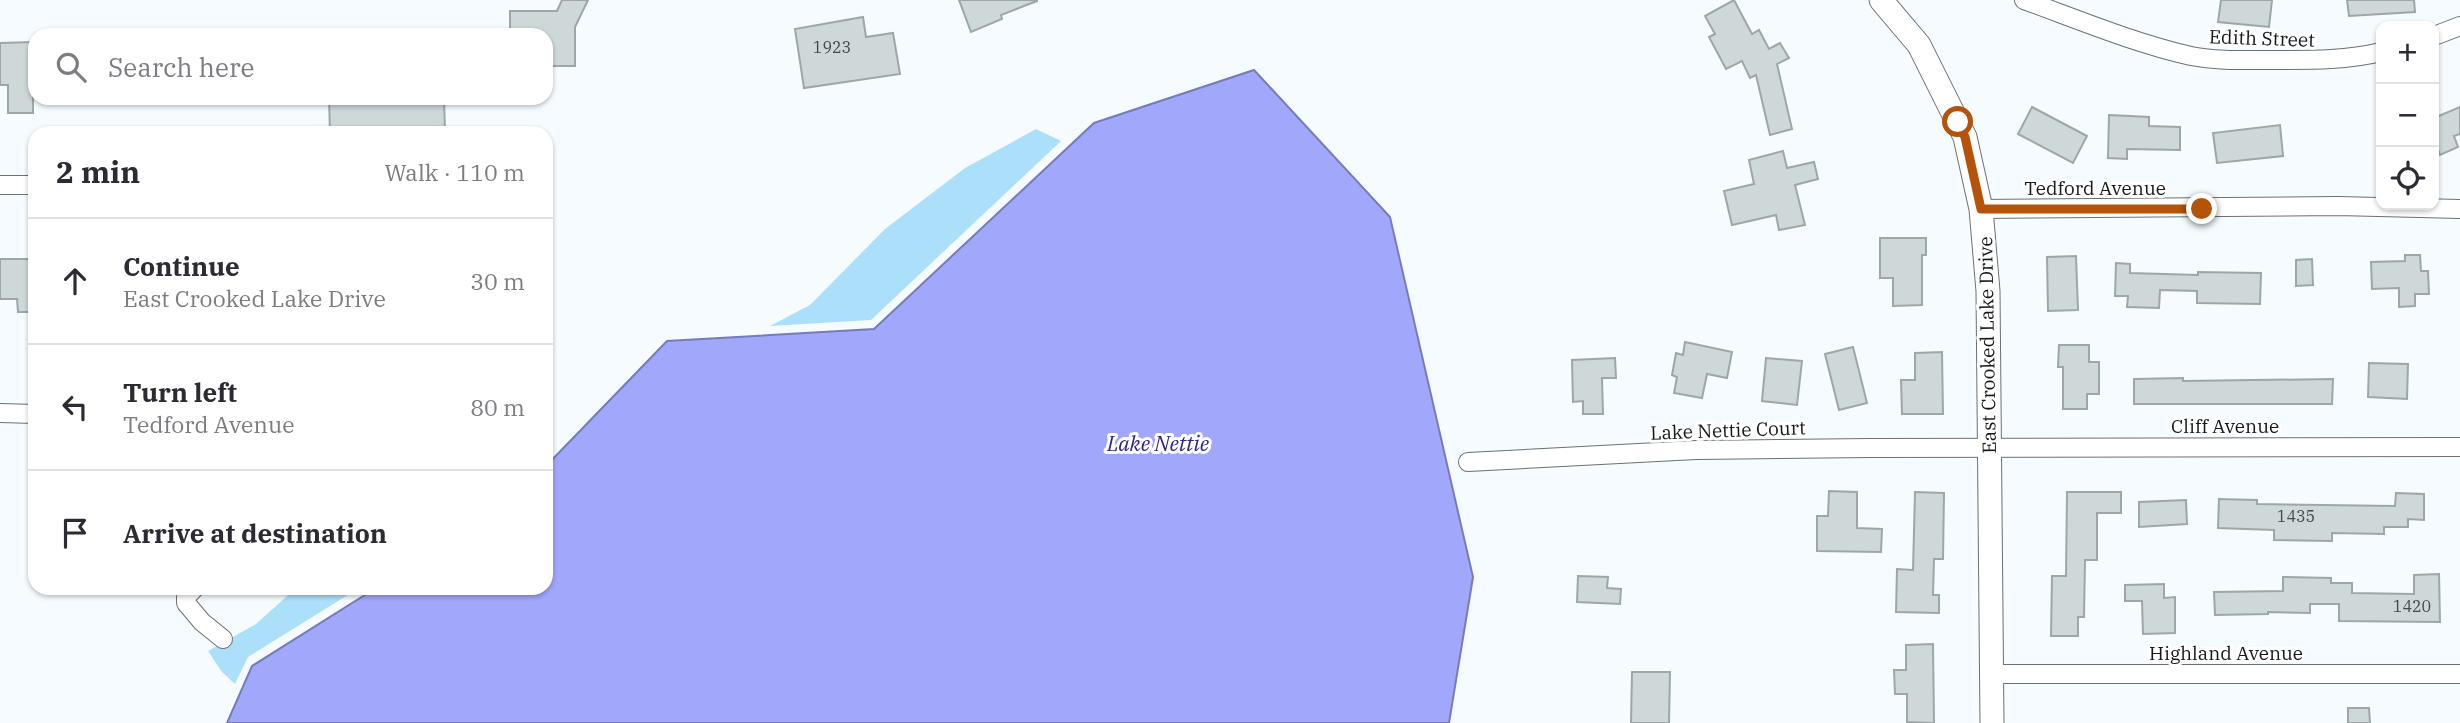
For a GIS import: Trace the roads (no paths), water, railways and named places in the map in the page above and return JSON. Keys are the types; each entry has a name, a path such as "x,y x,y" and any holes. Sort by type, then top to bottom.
{"street":[{"name":"East Crooked Lake Drive","path":"1881,0 1919,45 1965,137 1981,209 1988,291 1993,721"},
{"name":"Edith Street","path":"2024,0 2190,56 2222,60 2324,60 2376,53"},
{"path":"2439,34 2460,26"},
{"path":"0,185 28,185"},
{"name":"Tedford Avenue","path":"1981,209 2337,206 2460,209"},
{"path":"0,413 28,414"},
{"name":"Cliff Avenue","path":"1990,449 2460,447"},
{"name":"Lake Nettie Court","path":"1468,462 1696,450 1990,449"},
{"path":"188,595 186,603 202,622 223,639"},
{"name":"Highland Avenue","path":"1992,674 2460,674"}],"water":[{"name":"Lake Nettie","path":"1254,70 1390,217 1473,577 1449,723 227,723 252,666 365,595 553,595 553,459 667,341 874,329 1094,123"}]}
